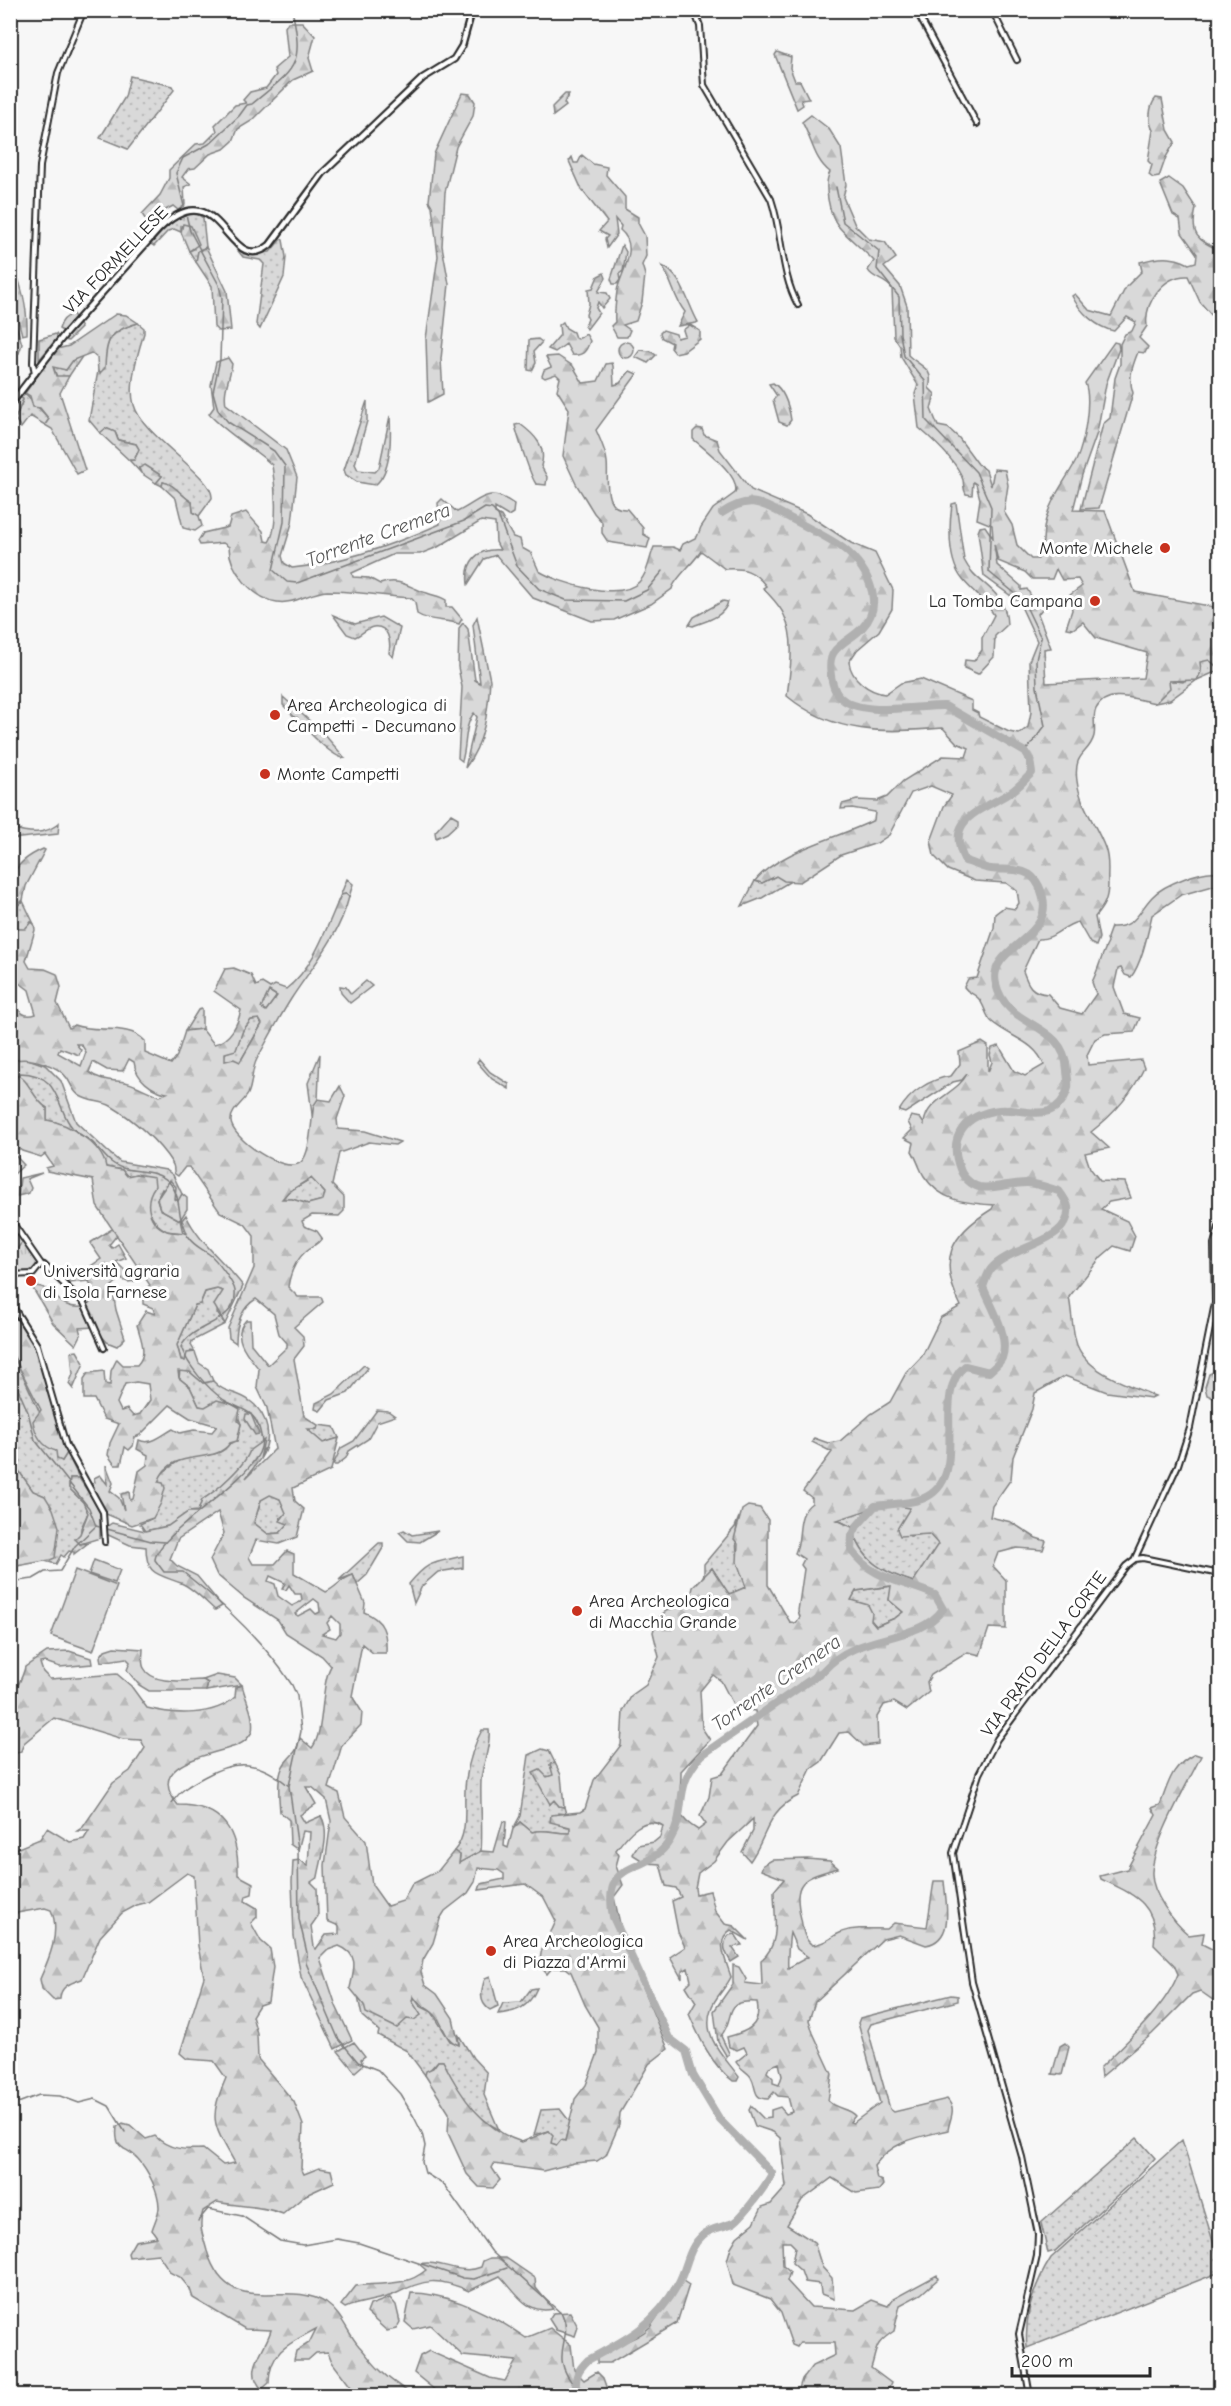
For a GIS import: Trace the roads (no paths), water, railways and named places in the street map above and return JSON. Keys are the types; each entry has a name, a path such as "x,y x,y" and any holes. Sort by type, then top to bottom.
{"street":[{"path":"35,373 33,363 40,166 58,73 84,10"},
{"name":"VIA FORMELLESE","path":"10,405 65,334 159,230 176,215 188,209 196,209 207,214 244,248 257,251 267,247 323,173 423,78 447,64 458,53 465,39 472,10"},
{"path":"694,10 700,26 704,86 771,199 777,219 785,273 798,305"},
{"path":"916,10 977,124"},
{"path":"992,10 1017,60"},
{"path":"10,1219 41,1264 33,1274 10,1275"},
{"name":"VIA PRATO DELLA CORTE","path":"1030,2396 1019,2334 1037,2256 1038,2234 1022,2157 972,1982 957,1899 953,1853 979,1774 997,1738 1124,1568 1135,1558 1178,1465 1190,1428 1215,1303 1214,1244 1221,1224"},
{"path":"44,1265 84,1303 104,1348"},
{"path":"10,1302 37,1345 66,1445 101,1508 105,1542"},
{"path":"1135,1558 1221,1574"}],"waterway":[{"name":"Torrente Cremera","path":"292,10 297,44 293,66 278,83 252,104 247,105 239,116 209,144 183,158 176,173 190,231 219,285 222,298 220,359 213,392 218,410 228,422 274,451 285,466 284,522 273,570 287,582 297,583 464,521 485,508 492,509 498,515 517,566 539,589 566,600 624,601 647,590 663,571"},
{"path":"836,187 843,222 879,251 877,269 899,297 900,334 904,356 925,381 926,420 976,472 991,507 989,572 1023,600 1041,638 1036,660 1037,687 1045,726 1025,752"},
{"name":"Torrente Cremera","path":"591,2396 576,2388 578,2372 582,2366 588,2360 640,2329 660,2310 678,2284 698,2240 709,2231 737,2220 772,2173 720,2120 693,2075 686,2051 669,2038 613,1917 611,1897 614,1884 620,1875 650,1859 660,1852 670,1840 679,1818 683,1788 693,1767 702,1755 823,1671 837,1658 853,1649 918,1628 932,1620 943,1609 935,1595 878,1574 868,1568 851,1550 852,1536 857,1526 875,1506 917,1501 938,1488 946,1474 949,1456 950,1396 955,1379 965,1366 989,1372 1002,1358 1004,1349 1002,1331 983,1287 987,1276 999,1261 1038,1243 1060,1229 1067,1219 1068,1207 1059,1191 1036,1184 1022,1183 990,1188 976,1186 960,1169 956,1146 962,1129 977,1116 999,1110 1037,1113 1049,1111 1061,1102 1068,1088 1064,1054 1056,1042 1011,1010 1002,999 996,984 996,970 1002,959 1034,930 1041,918 1044,904 1039,886 1035,879 1024,872 988,868 965,861 959,846 962,825 978,811 1011,792 1032,773 1030,760 1025,752 945,706 887,709 856,706 844,701 836,692 831,678 832,656 837,648 862,628 873,607 870,584 858,562 840,546 767,506 746,502 722,513"},
{"path":"10,1085 20,1073 35,1075 45,1080 52,1087 71,1126 79,1134 89,1139 111,1162 126,1169 165,1178 176,1195 182,1223 188,1237 216,1261 234,1287 234,1302 230,1310 195,1332 181,1347 193,1369 211,1389 224,1400 255,1418 261,1434 261,1447 250,1466 236,1481 169,1538 159,1550 155,1560 164,1572 183,1572 228,1610 269,1654 292,1685 297,1696 301,1731 289,1786 298,1849 299,1919 307,1953 306,1963 338,2038 358,2062 378,2070 400,2094 414,2117 422,2133 425,2146 422,2162 425,2173 444,2185 492,2252 562,2314 565,2323 563,2365 567,2376 576,2388"},
{"path":"14,1367 18,1389 28,1412 35,1440 89,1508 96,1526 151,1541 165,1542"},
{"path":"10,1582 33,1579 45,1572 60,1571 75,1546 96,1526"},
{"path":"172,1803 182,1791 195,1782 216,1771 238,1765 248,1765 268,1771 289,1786"},
{"path":"10,2106 39,2095 60,2096 79,2103 95,2099 109,2106 125,2132"},
{"path":"198,2221 208,2209 242,2216 280,2241 303,2245 337,2239 359,2243 463,2278 474,2279 507,2268"}],"place":[{"name":"Monte Michele","path":"1165,548"},
{"name":"La Tomba Campana","path":"1095,601"},
{"name":"Area Archeologica di Campetti - Decumano","path":"275,715"},
{"name":"Monte Campetti","path":"265,774"},
{"name":"Università agraria di Isola Farnese","path":"31,1281"},
{"name":"Area Archeologica di Macchia Grande","path":"577,1611"},
{"name":"Area Archeologica di Piazza d'Armi","path":"491,1951"}]}
